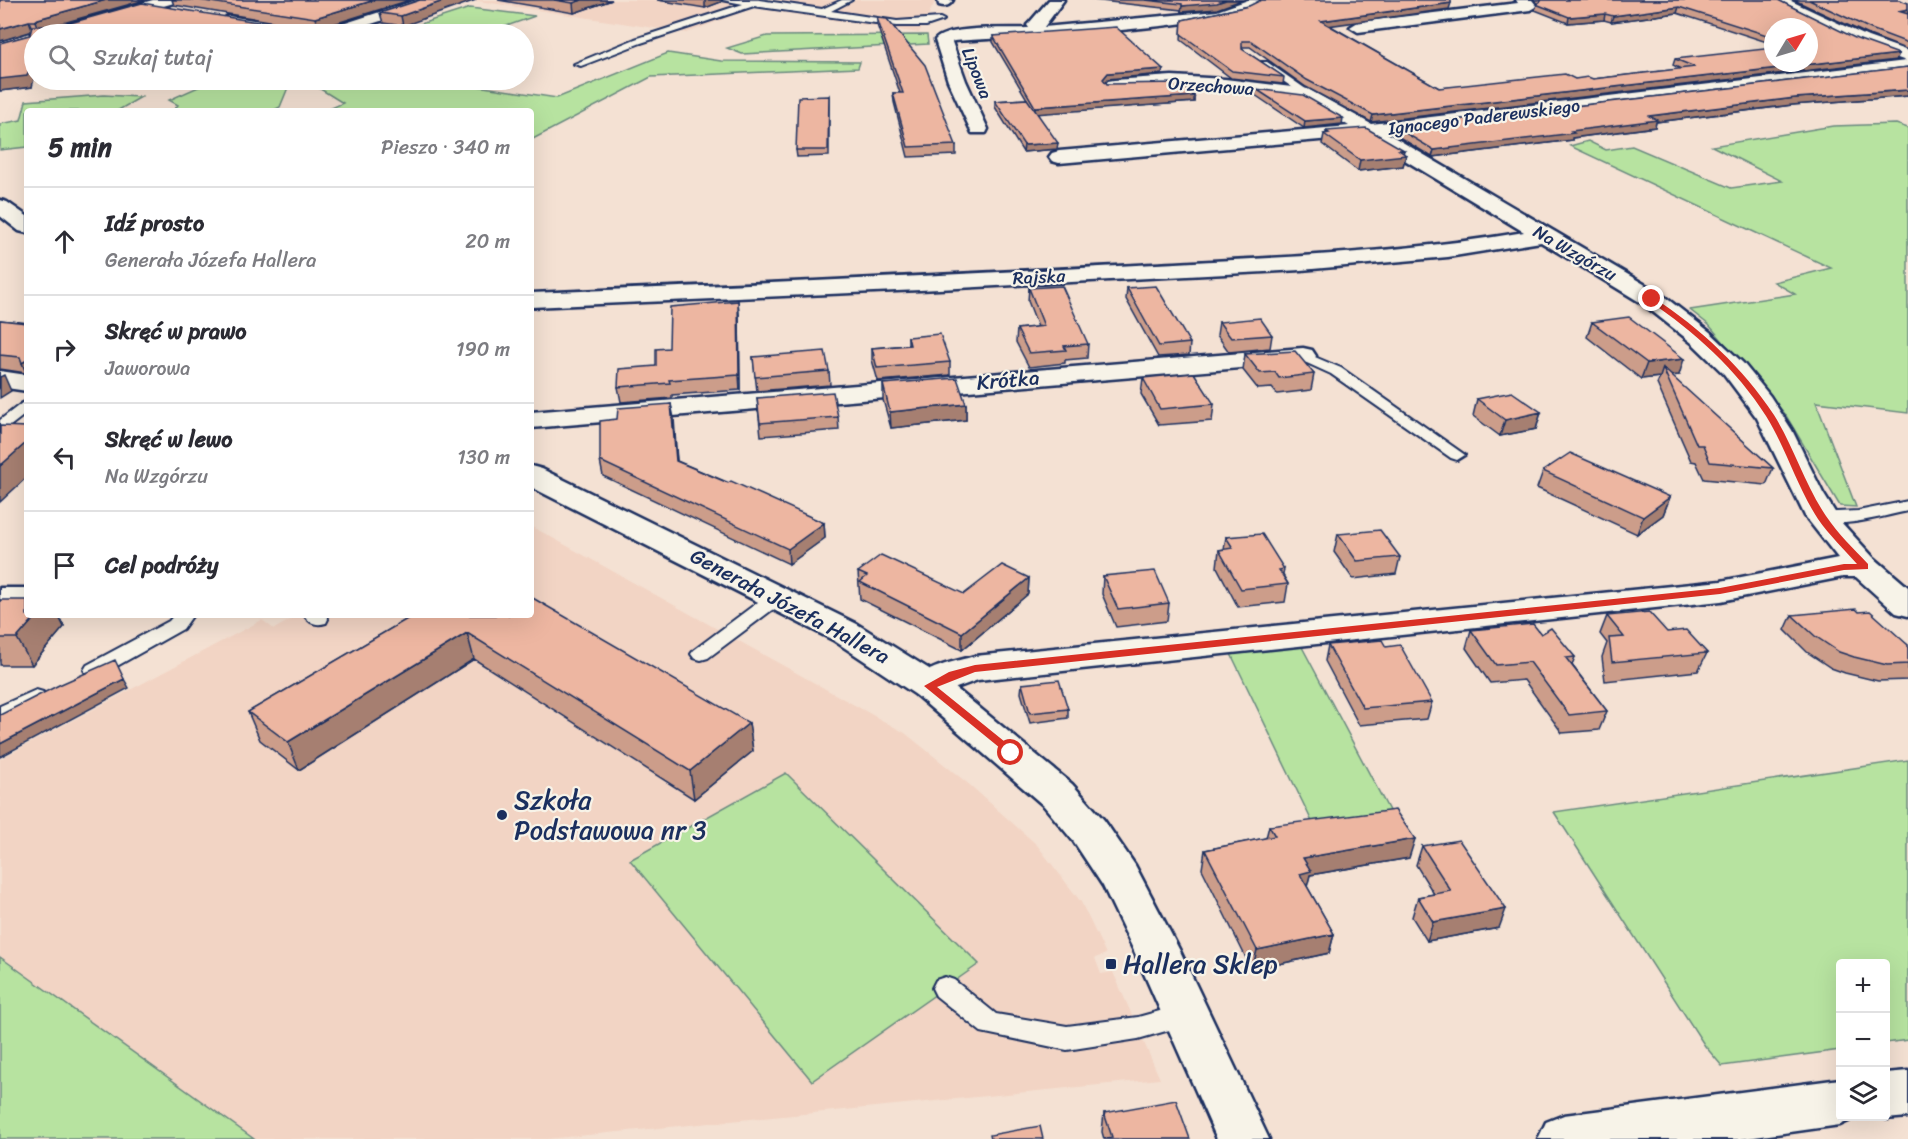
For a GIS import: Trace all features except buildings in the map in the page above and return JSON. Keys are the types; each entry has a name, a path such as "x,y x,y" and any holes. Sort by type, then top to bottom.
{"street":[{"path":"83,24 169,0"},
{"path":"369,24 432,0"},
{"path":"1039,32 1035,26 1058,0"},
{"path":"1185,0 1217,15"},
{"path":"951,36 1039,32 1217,15 1244,8 1259,0"},
{"path":"1358,27 1530,6 1523,0"},
{"path":"1777,0 1862,40 1908,57"},
{"path":"143,7 179,13"},
{"path":"210,18 248,24"},
{"name":"Lipowa","path":"951,36 943,40 957,81 979,129"},
{"name":"Ignacego Paderewskiego","path":"1059,157 1371,130 1908,66"},
{"name":"Orzechowa","path":"1114,85 1172,81 1225,84 1308,94"},
{"name":"Na Wzgórzu","path":"1308,94 1677,316 1705,340 1754,393 1771,417 1822,517 1865,567 1908,605"},
{"path":"0,206 24,224"},
{"name":"Rajska","path":"534,300 757,292 1222,267 1478,248 1545,235"},
{"name":"Krótka","path":"534,420 1303,356"},
{"path":"0,380 24,383"},
{"name":"Generała Józefa Hallera","path":"534,477 845,632 929,686 1058,795 1089,831 1120,877 1157,951 1243,1139"},
{"path":"929,686 975,668 1720,591 1836,568 1865,567"},
{"path":"0,599 24,598"},
{"path":"1890,1096 1908,1094"},
{"path":"1564,1139 1836,1103"}],"lane":[{"path":"726,0 759,2 907,25 922,25 940,20"},
{"path":"823,12 848,0"},
{"path":"945,1 940,20 951,36"},
{"path":"578,64 638,41 759,2"},
{"name":"Na Wzgórzu","path":"1255,57 1308,94"},
{"name":"Krótka","path":"1303,356 1345,376 1457,455"},
{"path":"0,427 24,408"},
{"path":"1822,517 1858,516 1908,506"},
{"path":"701,654 777,597"},
{"path":"75,679 118,659 176,625 182,618"},
{"path":"0,715 54,689"},
{"path":"945,988 990,1024 1067,1038 1138,1028 1185,1015"}],"shaded area":[{"path":"472,0 936,0 919,33 752,8 687,33"},
{"name":"Szkoła Podstawowa nr 3","path":"534,528 905,733 971,786 1037,845 1081,902 1106,954 1095,958 1101,974 1113,972 1160,1079 547,1139 254,1139 0,957 0,759 262,620 274,629 294,618 534,618"}],"green space":[{"path":"470,8 535,16 512,24 421,24"},
{"path":"927,35 928,44 742,54 727,48 767,36"},
{"path":"668,53 721,61 860,62 858,68 651,77 534,138 534,108 332,108 343,103 322,90 504,90 557,98"},
{"path":"192,90 287,90 278,108 176,108 178,105 169,100"},
{"path":"104,95 141,97 122,108 24,108 26,101"},
{"path":"24,109 24,147 0,150 0,124 21,120"},
{"path":"1896,124 1908,128 1908,413 1816,402 1856,507 1840,506 1785,414 1709,325 1690,310 1795,294 1774,282 1831,268 1570,146 1588,141 1606,150 1632,146 1731,188 1782,181 1712,146 1833,126"},
{"path":"1302,647 1394,820 1318,834 1231,654"},
{"path":"1908,760 1908,1040 1890,1042 1890,959 1836,959 1836,1051 1722,1066 1705,1046 1554,812"},
{"path":"786,773 979,964 812,1081 630,860"},
{"path":"0,957 254,1139 0,1139"}],"place":[{"name":"Szkoła Podstawowa nr 3","path":"502,815"},
{"name":"Hallera Sklep","path":"1111,964"}],"route":[{"path":"1011,753 929,686 975,668 1720,591 1844,567 1865,567 1822,517 1797,472 1771,417 1754,393 1705,340 1677,316 1652,299"}]}
